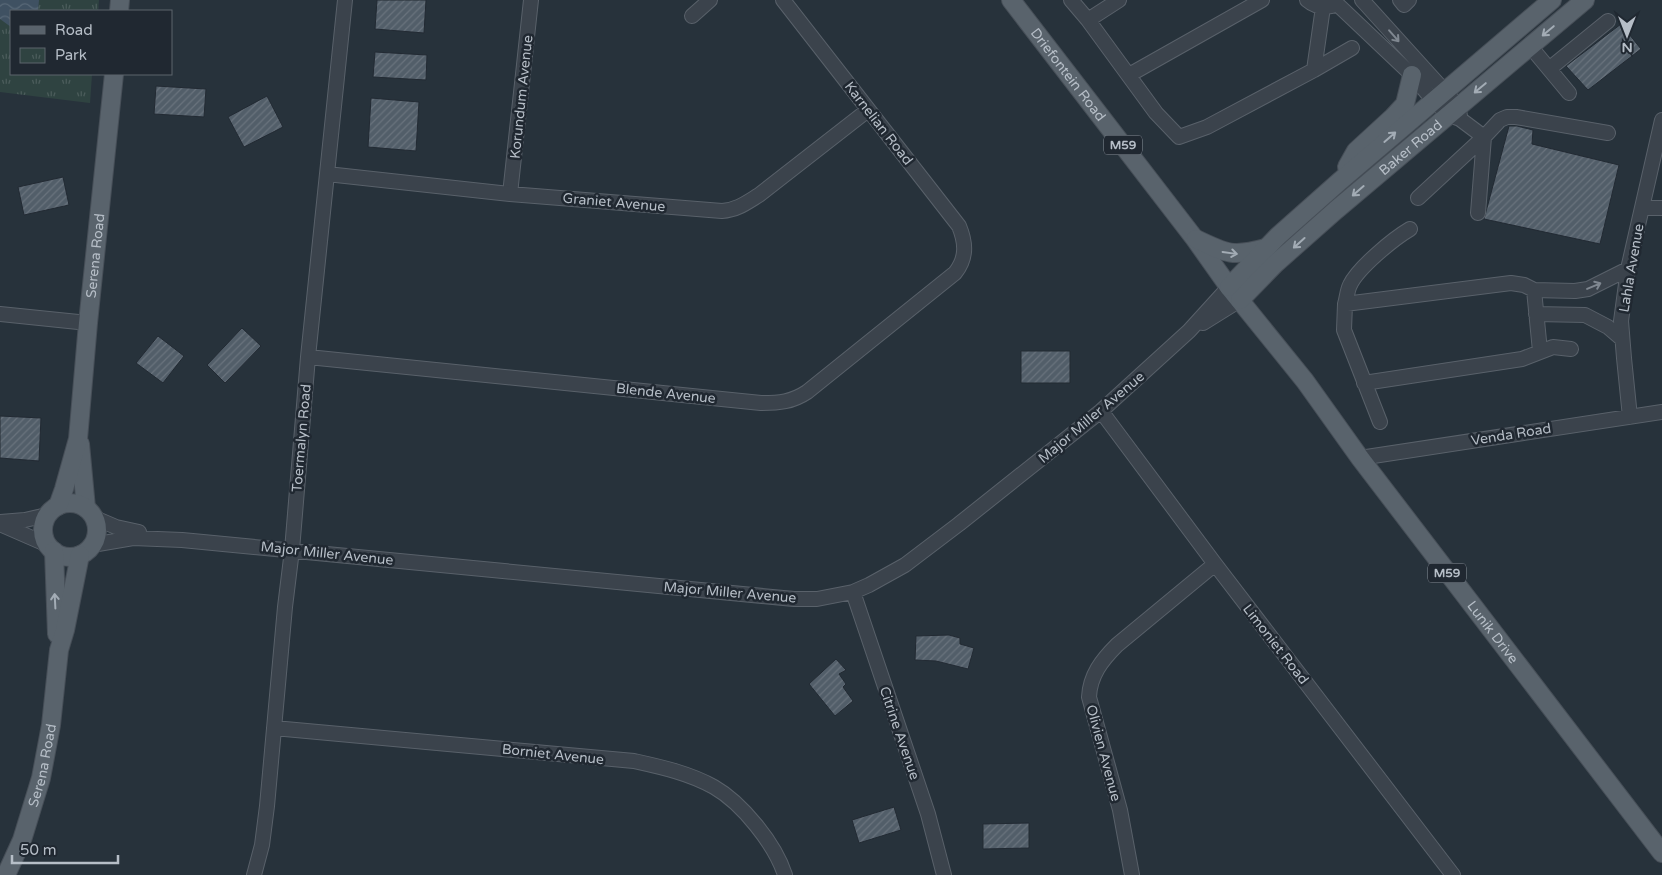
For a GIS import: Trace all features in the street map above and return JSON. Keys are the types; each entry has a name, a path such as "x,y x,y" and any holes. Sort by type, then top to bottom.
{"main road":[{"name":"Driefontein Road","path":"1012,0 1196,239 1234,293"},
{"name":"Baker Road","path":"1234,293 1266,248 1438,96 1552,0"},
{"name":"Baker Road","path":"1234,293 1268,271 1336,210 1456,113 1530,46 1585,0"},
{"name":"Serena Road","path":"52,510 64,489 78,439 114,75"},
{"path":"1340,181 1356,151 1405,104 1412,75"},
{"path":"1196,239 1222,252 1232,254 1266,248"},
{"name":"Lunik Drive","path":"1234,293 1305,382 1360,458 1662,854"},
{"name":"Serena Road","path":"78,439 90,513"},
{"path":"67,503 77,504 90,513 97,527 96,537 86,550 67,556 51,548 43,530 52,510 67,503"},
{"name":"Serena Road","path":"51,548 56,632 59,650"},
{"name":"Serena Road","path":"6,875 22,840 41,778 51,724 59,650 86,550"}],"street":[{"name":"Toermalyn Road","path":"254,875 262,845 292,550 308,358 345,0"},
{"name":"Korundum Avenue","path":"510,194 531,0"},
{"path":"692,16 710,0"},
{"name":"Karnelian Road","path":"783,0 959,226 963,236 965,251"},
{"path":"1071,0 1088,20 1156,113 1179,137 1207,127 1352,48"},
{"path":"1088,20 1118,0"},
{"path":"1129,75 1262,0"},
{"path":"1307,0 1315,6 1323,7 1340,2 1412,75 1484,137"},
{"path":"1362,0 1438,96"},
{"path":"1400,0 1404,4 1409,0"},
{"path":"1314,70 1323,7"},
{"path":"1549,69 1608,22"},
{"path":"1530,46 1569,93"},
{"name":"Graniet Avenue","path":"327,174 510,194 722,211 734,210 759,195 868,110"},
{"path":"1418,198 1500,120 1508,117 1608,133"},
{"name":"Lahla Avenue","path":"1630,417 1621,321 1628,269 1662,120"},
{"path":"1478,213 1484,137"},
{"name":"Lahla Avenue","path":"1642,208 1662,208"},
{"path":"1380,422 1344,330 1345,304 1348,288 1353,279 1393,239 1410,229"},
{"name":"Blende Avenue","path":"308,358 780,403 797,399 807,392 955,273 960,266 965,251"},
{"path":"1345,304 1511,283 1524,285 1534,290 1575,291 1588,289 1628,269"},
{"path":"1534,290 1540,351"},
{"name":"Major Miller Avenue","path":"86,550 120,539 182,540 794,599 817,599 853,592 905,565 959,524 1101,411 1234,293"},
{"path":"0,314 88,323"},
{"path":"1536,314 1585,315 1603,324 1622,339"},
{"path":"1364,383 1522,359 1553,347 1571,349"},
{"name":"Limoniet Road","path":"1101,411 1215,564 1453,875"},
{"name":"Venda Road","path":"1360,458 1662,412"},
{"path":"0,523 52,510"},
{"name":"Major Miller Avenue","path":"90,513 116,528 182,540"},
{"path":"0,523 51,548"},
{"name":"Olivien Avenue","path":"1132,875 1120,810 1089,696 1092,678 1105,656 1215,564"},
{"name":"Citrine Avenue","path":"853,592 928,814 944,875"},
{"name":"Borniet Avenue","path":"274,728 634,761 680,772 715,787 736,804 774,849 785,875"}],"green space":[{"path":"0,0 99,0 98,10 10,10 10,75 92,75 90,103 0,92"}],"water":[{"path":"0,0 39,0 38,10 10,10 10,26 0,19"}],"building":[{"path":"377,0 426,0 424,33 375,29"},
{"path":"1621,24 1641,49 1588,90 1566,66"},
{"path":"375,52 427,55 426,80 373,77"},
{"path":"156,86 206,89 204,117 154,114"},
{"path":"267,96 283,127 244,147 228,117"},
{"path":"371,98 419,102 416,151 368,147"},
{"path":"1509,126 1533,130 1532,144 1619,165 1600,244 1484,219"},
{"path":"63,177 69,205 24,215 18,187"},
{"path":"242,328 261,346 225,383 207,365"},
{"path":"158,336 184,356 163,383 136,363"},
{"path":"1021,351 1070,351 1070,383 1021,383"},
{"path":"0,416 41,418 39,461 0,458"},
{"path":"949,635 960,638 960,644 974,648 968,669 936,661 915,660 916,636"},
{"path":"836,659 846,670 839,674 846,684 843,687 853,701 835,716 809,684"},
{"path":"894,807 901,830 859,843 852,820"},
{"path":"1029,823 1029,848 983,849 983,824"}]}
